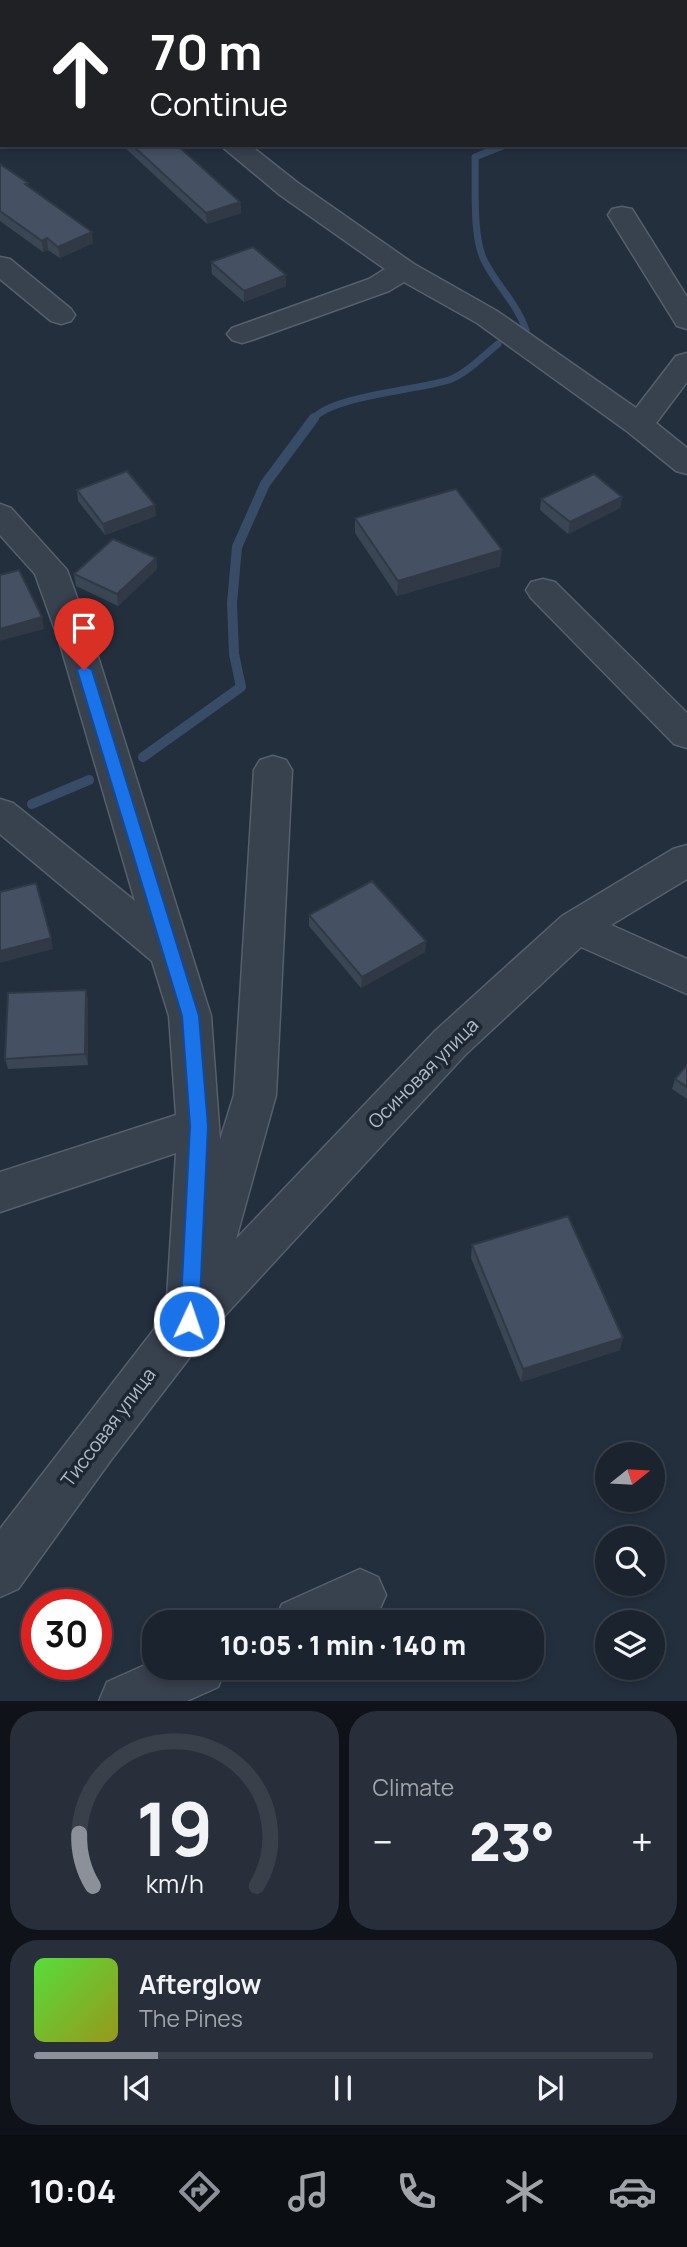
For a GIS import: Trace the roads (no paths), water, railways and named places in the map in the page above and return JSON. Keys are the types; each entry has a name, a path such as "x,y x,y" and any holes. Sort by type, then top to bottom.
{"street":[{"path":"236,147 289,189 404,270 487,317 639,425 687,464"},
{"path":"622,215 687,320"},
{"path":"0,265 61,315"},
{"path":"242,334 379,285 404,270"},
{"path":"639,425 687,362"},
{"path":"0,515 50,570 77,644 190,1016 199,1126 189,1321"},
{"path":"543,590 687,735"},
{"path":"189,1321 255,1096 273,770"},
{"path":"0,813 170,952"},
{"name":"Осиновая улица","path":"189,1321 450,1043 576,927 687,860"},
{"path":"576,927 687,977"},
{"path":"0,1192 199,1126"},
{"name":"Тиссовая улица","path":"0,1571 94,1443 189,1321"},
{"path":"326,1610 359,1595"},
{"path":"126,1701 172,1680"}],"waterway":[{"path":"500,147 475,157 478,237 484,260 526,330"},
{"path":"314,418 323,411 356,399 449,380 468,369 498,344"},
{"path":"143,757 241,687 234,654 232,603 237,547 265,484 314,418"},
{"path":"32,804 89,780"}]}
